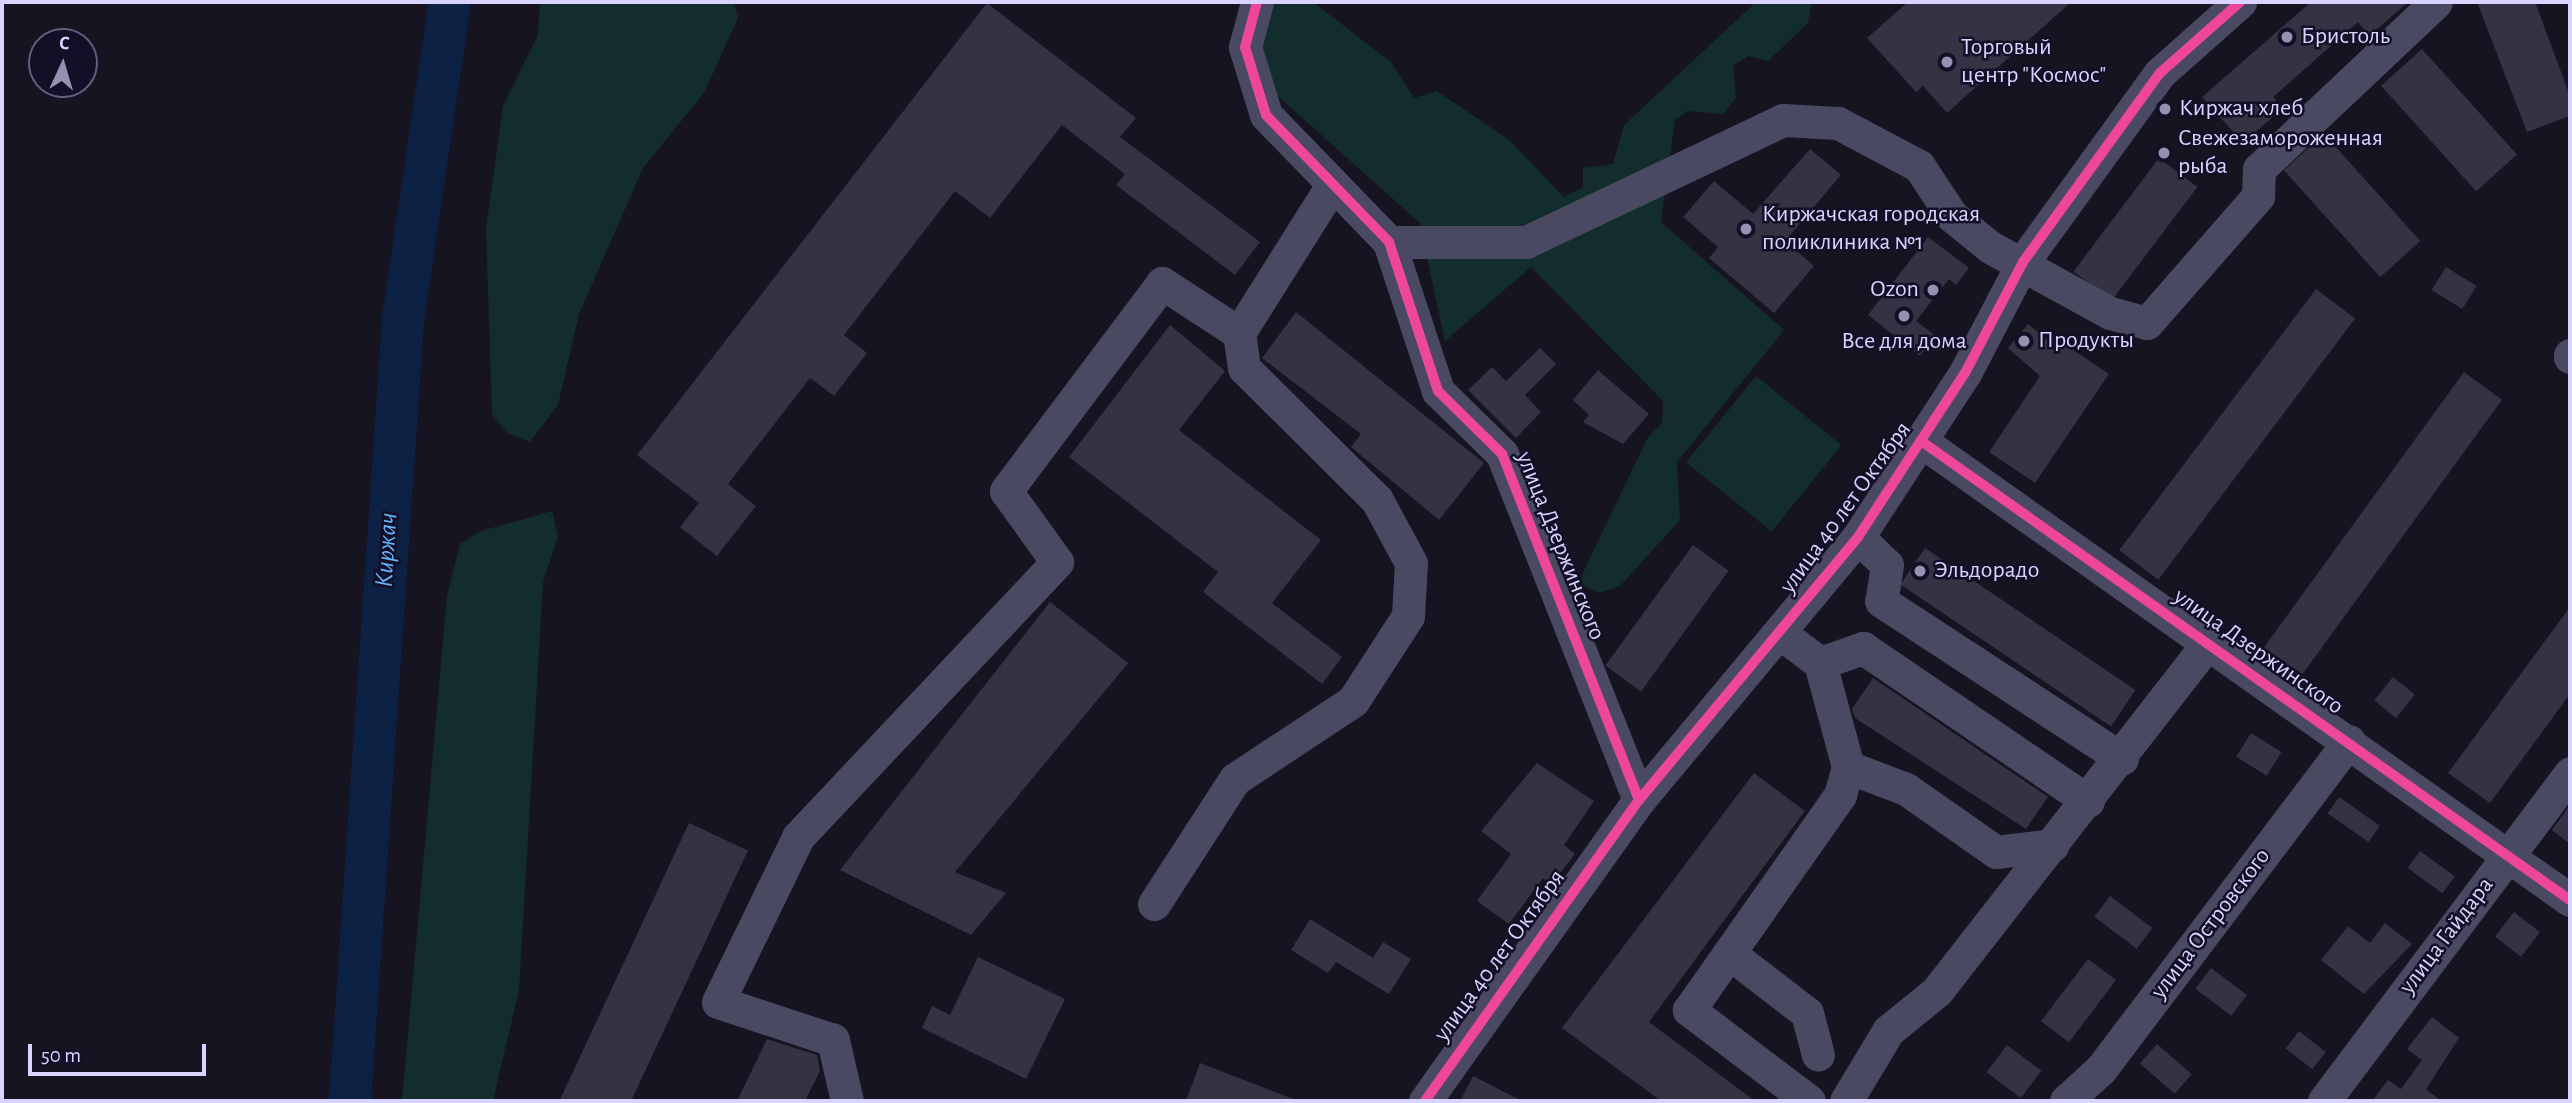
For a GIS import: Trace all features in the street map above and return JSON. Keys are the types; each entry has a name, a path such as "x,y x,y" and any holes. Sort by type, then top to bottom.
{"street":[{"name":"улица Дзержинского","path":"1257,2 1245,47 1266,115 1389,242 1438,391 1502,454 1639,800"},
{"name":"улица 40 лет Октября","path":"1425,1101 1639,800 1858,537 1921,441 2022,262 2160,73 2239,2"},
{"path":"1389,242 1526,242 1783,120 1838,123 1919,166 1952,216 1990,247 2022,262 2110,313 2147,323 2258,196 2259,169 2436,2"},
{"path":"1154,904 1235,779 1353,701 1408,617 1411,564 1377,500 1259,388 1244,368 1239,333 1333,184"},
{"path":"847,1101 833,1041 718,1002 798,838 1057,562 1006,491 1162,283 1239,333"},
{"name":"улица Дзержинского","path":"1921,441 2349,741 2570,900"},
{"path":"1820,663 1863,648 1881,601 1887,565 1858,537"},
{"path":"1881,601 2122,758"},
{"path":"1780,633 1820,663 1848,767 1840,795 1689,1010 1809,1101"},
{"path":"1846,1101 1888,1031 1937,991 2122,758 2207,644"},
{"path":"1863,648 2088,801"},
{"path":"1990,732 2017,690"},
{"name":"улица Островского","path":"2066,1101 2101,1069 2349,741"},
{"path":"1848,767 1906,789 1996,852 2015,893"},
{"name":"улица Гайдара","path":"2325,1101 2570,773"},
{"path":"1996,852 2053,845"},
{"path":"1729,953 1807,1013 1818,1055"}],"green space":[{"path":"540,2 734,2 738,18 704,93 643,168 579,314 558,405 530,442 507,433 492,414 486,229 503,106 538,35"},
{"path":"1273,2 1313,2 1391,62 1414,98 1437,91 1508,139 1564,197 1583,187 1583,168 1613,164 1624,125 1756,2 1812,2 1808,23 1768,61 1748,56 1733,66 1736,98 1723,114 1687,111 1675,120 1661,222 1784,330 1677,462 1680,520 1620,586 1599,593 1578,583 1648,437 1662,423 1663,401 1531,267 1445,341 1427,258 1430,232 1264,84 1257,41"},
{"path":"1756,376 1841,445 1772,531 1686,462"},
{"path":"552,511 558,537 543,583 519,990 493,1101 402,1101 447,596 460,544 481,531"}],"building":[{"name":"Торговый центр \"Космос\"","path":"1908,2 2071,2 1947,113 1923,86 1916,92 1867,38"},
{"path":"2311,2 2408,2 2369,36 2358,22 2273,97 2283,108 2243,143 2202,97"},
{"path":"2477,2 2535,2 2570,96 2570,116 2527,132"},
{"path":"987,3 1136,118 1120,137 1260,242 1235,275 1116,185 1125,174 1062,125 990,218 955,191 844,335 867,353 834,396 810,378 728,484 756,506 717,556 680,527 699,503 637,455"},
{"path":"2422,49 2517,155 2476,191 2381,86"},
{"path":"2324,134 2420,241 2380,277 2284,170"},
{"name":"Киржачская городская поликлиника №1","path":"1810,149 1841,175 1785,241 1814,266 1774,313 1709,258 1718,247 1683,217 1714,181 1753,214"},
{"path":"2159,158 2197,187 2112,300 2074,271"},
{"path":"1928,237 1969,268 1956,285 1949,279 1916,321 1936,336 1920,356 1868,315"},
{"path":"2446,267 2477,286 2462,309 2432,290"},
{"path":"2316,289 2355,318 2158,580 2119,550"},
{"path":"1296,312 1484,463 1439,520 1351,447 1361,434 1262,358"},
{"path":"2028,324 2058,349 2063,343 2109,374 2035,483 1989,452 2040,376 2008,348"},
{"path":"1170,325 1225,371 1179,430 1321,540 1272,603 1342,657 1322,684 1203,592 1218,572 1069,457"},
{"path":"1540,348 1556,364 1525,395 1541,412 1516,438 1468,390 1492,367 1506,381"},
{"path":"1598,370 1649,414 1623,444 1583,422 1589,415 1573,400"},
{"path":"2464,372 2502,400 2298,680 2260,653"},
{"path":"1693,545 1729,571 1641,691 1605,666"},
{"path":"1925,548 2136,690 2111,727 1900,584"},
{"path":"1050,602 1128,663 955,872 1006,893 971,935 840,870"},
{"path":"2570,607 2570,694 2490,803 2448,773"},
{"path":"2393,677 2415,695 2396,718 2374,700"},
{"path":"1873,678 2048,797 2026,829 1855,718 1852,709"},
{"path":"2251,733 2282,752 2267,776 2236,757"},
{"path":"1537,763 1594,801 1564,845 1575,854 1551,885 1543,878 1509,924 1477,901 1511,854 1481,831"},
{"path":"1754,773 1805,811 1649,1022 1755,1101 1661,1101 1562,1028"},
{"path":"2339,797 2380,826 2368,842 2328,813"},
{"path":"2570,805 2570,844 2552,830"},
{"path":"689,823 748,850 631,1101 559,1101"},
{"path":"2420,851 2455,876 2442,893 2408,868"},
{"path":"2110,896 2152,928 2137,949 2094,917"},
{"path":"2514,912 2540,932 2521,957 2495,936"},
{"path":"1310,919 1373,958 1383,942 1411,959 1389,994 1336,962 1328,973 1291,950"},
{"path":"2385,923 2412,944 2364,994 2321,960 2348,926 2370,943"},
{"path":"978,957 1065,999 1026,1079 922,1028 932,1006 950,1015"},
{"path":"2088,959 2116,980 2069,1042 2041,1021"},
{"path":"2211,968 2247,995 2231,1016 2195,989"},
{"path":"2432,1017 2459,1038 2426,1089 2441,1101 2372,1101 2388,1080 2401,1089 2422,1060 2407,1049"},
{"path":"2299,1031 2326,1052 2312,1069 2285,1048"},
{"path":"767,1039 817,1055 820,1071 805,1101 737,1101"},
{"path":"2157,1044 2192,1074 2175,1094 2140,1064"},
{"path":"2007,1045 2041,1071 2021,1098 1987,1072"},
{"path":"1200,1063 1296,1100 1296,1101 1186,1101"},
{"path":"1473,1076 1522,1101 1460,1101"}],"waterway":[{"name":"Киржач","path":"350,1101 403,319 450,2"}],"cycle path":[{"path":"1257,2 1245,47 1266,115 1389,242 1438,391 1502,454 1639,800"},
{"path":"1425,1101 1639,800 1858,537 1965,373 2023,262 2160,73 2240,2"},
{"path":"1921,441 2570,900"}],"place":[{"name":"Бристоль","path":"2287,37"},
{"name":"Торговый центр \"Космос\"","path":"1947,62"},
{"name":"Киржач хлеб","path":"2165,109"},
{"name":"Свежезамороженная рыба","path":"2164,153"},
{"name":"Киржачская городская поликлиника №1","path":"1746,229"},
{"name":"Ozon","path":"1933,290"},
{"name":"Все для дома","path":"1904,316"},
{"name":"Продукты","path":"2024,341"},
{"name":"Эльдорадо","path":"1920,571"}]}
